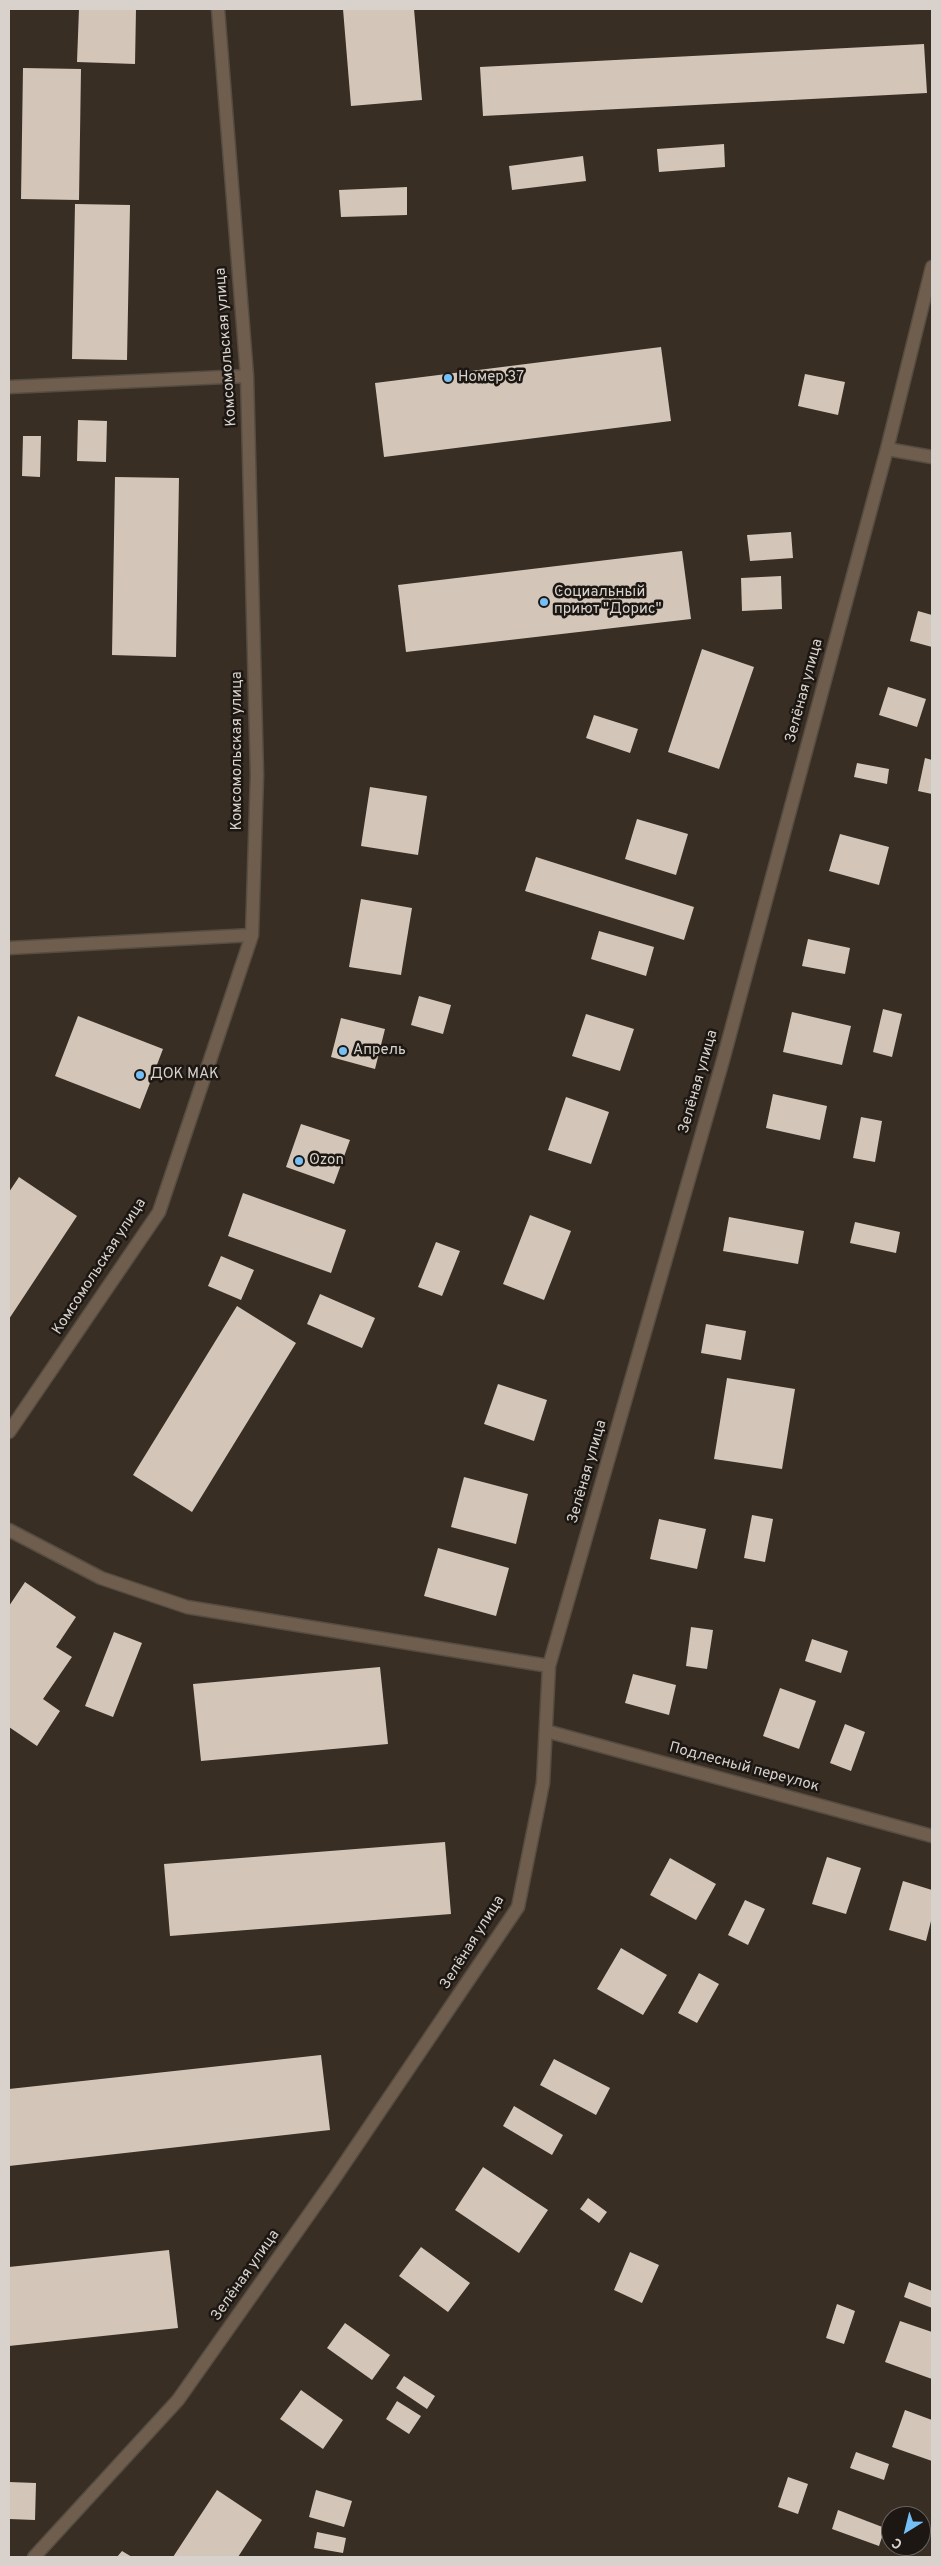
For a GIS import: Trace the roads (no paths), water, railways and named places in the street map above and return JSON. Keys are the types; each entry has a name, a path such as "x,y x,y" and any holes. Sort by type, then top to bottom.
{"street":[{"name":"Комсомольская улица","path":"9,1432 158,1212 252,934 257,775 247,376 218,9"},
{"name":"Зелёная улица","path":"34,2557 178,2400 340,2171 518,1907 543,1783 549,1666 723,1060 887,449 932,267"},
{"path":"9,387 247,376"},
{"path":"887,449 932,457"},
{"path":"9,948 252,934"},
{"path":"9,1530 101,1578 186,1607 549,1666"},
{"name":"Подлесный переулок","path":"546,1731 932,1836"}],"place":[{"name":"Номер 37","path":"448,378"},
{"name":"Социальный приют \"Дорис\"","path":"544,602"},
{"name":"Апрель","path":"343,1051"},
{"name":"ДОК МАК","path":"140,1075"},
{"name":"Ozon","path":"299,1161"}]}
